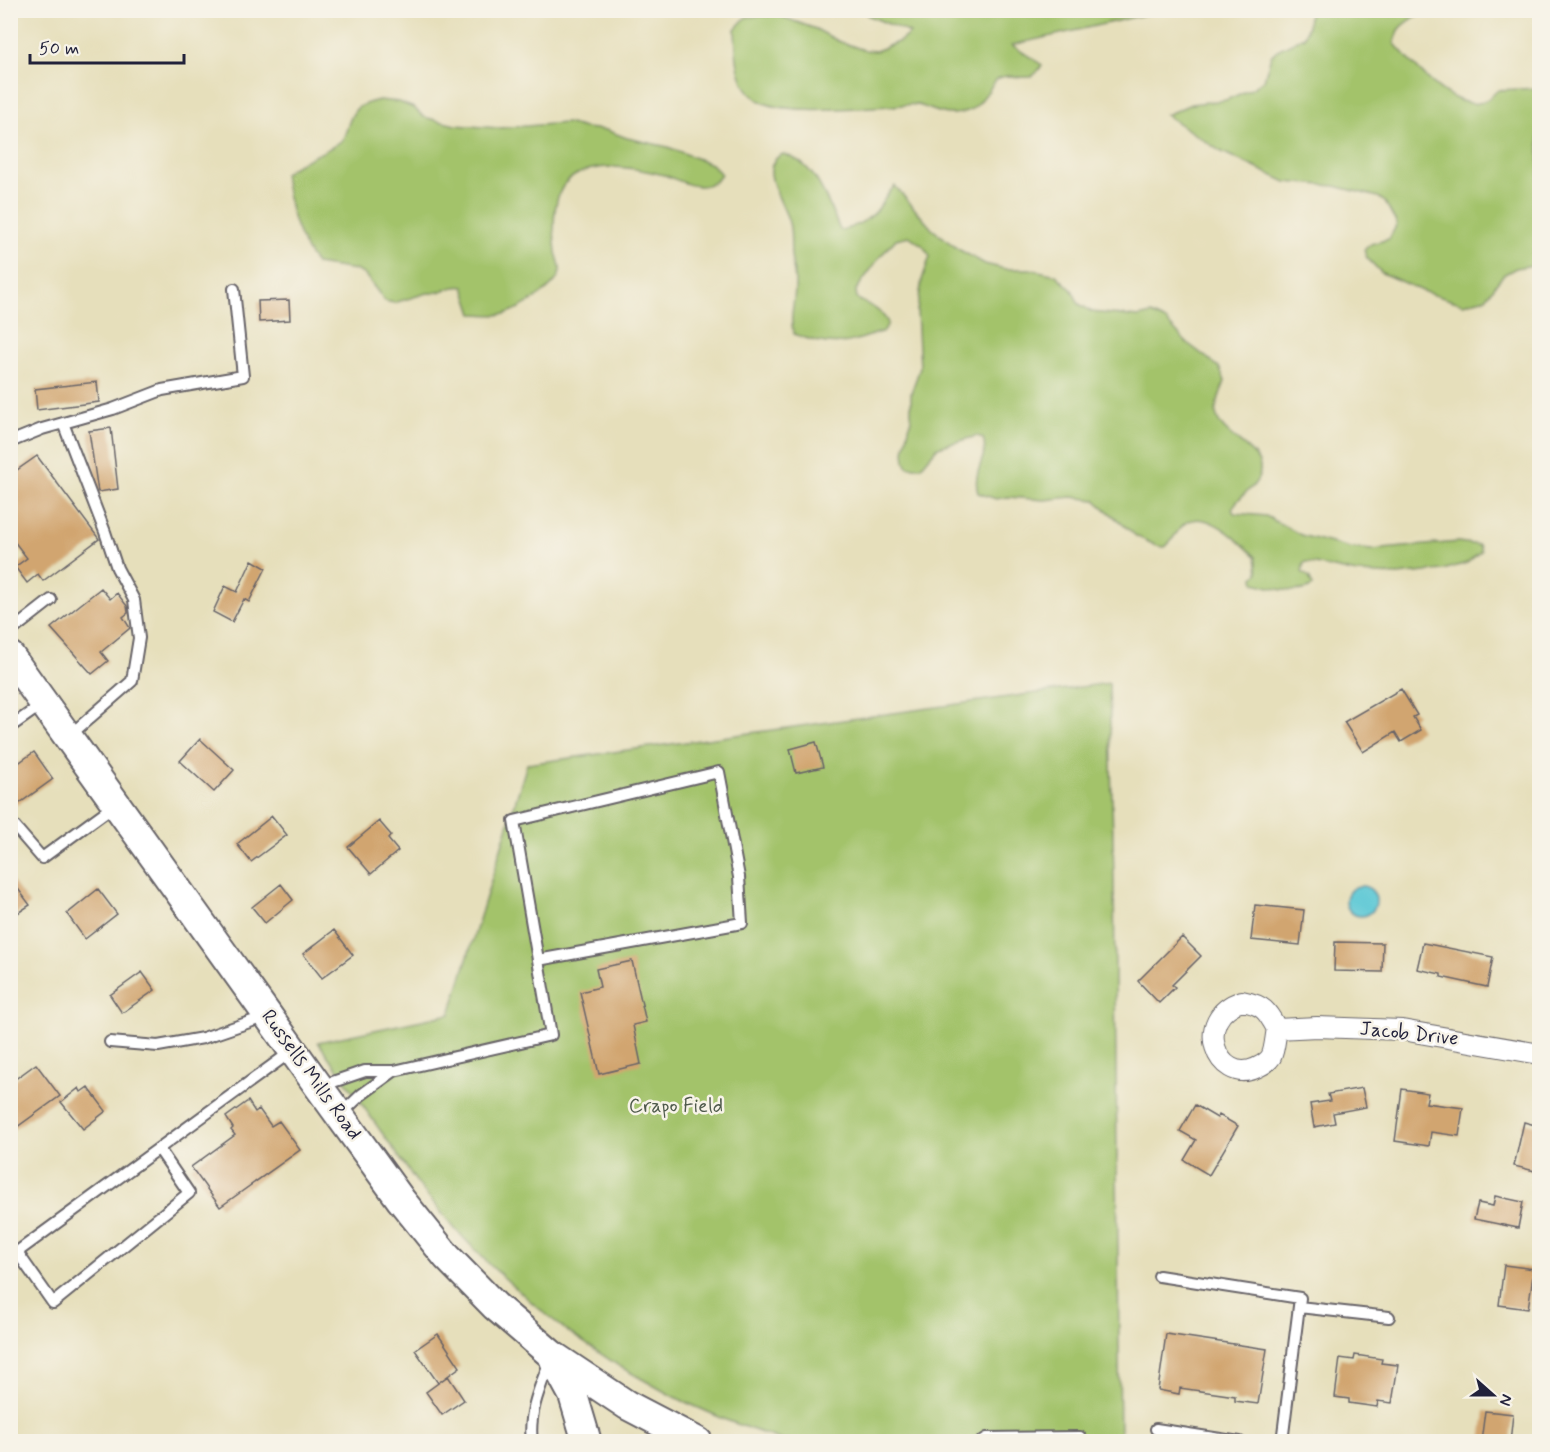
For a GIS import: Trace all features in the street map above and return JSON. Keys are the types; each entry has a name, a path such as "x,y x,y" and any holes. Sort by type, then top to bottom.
{"main road":[{"name":"Russells Mills Road","path":"10,656 339,1116 401,1200 447,1257 495,1306 552,1355 602,1389 648,1431 698,1442"},
{"path":"552,1355 573,1395 587,1442"}],"street":[{"name":"Jacob Drive","path":"1277,1029 1317,1027 1402,1030 1539,1054"}],"lane":[{"path":"10,442 63,423 113,409 162,390 243,376 234,289"},
{"path":"63,423 117,568 135,600 139,638 132,681 69,736"},
{"path":"10,632 51,600"},
{"path":"10,727 44,703"},
{"path":"319,1087 365,1071 394,1071 551,1035 538,960 514,821 719,772 739,877 742,923 538,960"},
{"path":"10,821 42,858 116,804"},
{"path":"110,1042 158,1046 203,1038 268,1016"},
{"path":"159,1149 189,1193 53,1303 17,1252 292,1051"},
{"path":"339,1116 361,1095 394,1071"},
{"path":"1159,1276 1300,1298 1282,1441 1295,1442"},
{"path":"1299,1307 1389,1317"},
{"path":"532,1442 530,1428 534,1404 552,1355"},
{"path":"1156,1429 1240,1442"},
{"path":"981,1442 987,1438 1080,1437"}],"green space":[{"path":"869,10 1161,11 1012,45 1042,65 1032,76 1010,76 997,79 978,104 966,112 944,113 911,104 822,109 785,108 758,100 745,86 738,68 735,29 746,17 777,15 864,50 876,51 900,41 910,33 867,15"},
{"path":"1306,11 1424,11 1400,28 1395,44 1432,83 1444,92 1468,103 1479,103 1487,100 1498,90 1539,88 1539,264 1516,268 1503,275 1486,298 1463,304 1425,292 1382,273 1367,258 1364,250 1371,244 1389,239 1397,224 1385,202 1378,197 1335,186 1286,182 1220,151 1166,115 1191,104 1226,100 1251,89 1264,80 1271,56 1277,50 1304,37 1309,14"},
{"path":"379,100 399,102 414,108 424,117 455,125 499,128 566,123 606,130 627,138 668,147 711,164 721,174 712,183 694,186 664,175 630,168 606,167 584,171 566,182 557,200 554,232 560,270 558,277 547,290 512,311 498,315 473,314 464,287 459,286 394,303 385,301 365,275 356,270 316,264 294,221 284,174 297,164 341,141 355,111 361,105"},
{"path":"783,154 795,159 813,174 840,230 855,226 871,216 895,186 932,229 958,249 985,264 1005,269 1030,269 1056,275 1072,290 1079,304 1092,312 1138,317 1151,314 1166,321 1186,342 1219,367 1225,381 1216,409 1217,418 1230,434 1255,455 1259,463 1260,472 1256,483 1235,504 1232,509 1234,513 1266,516 1301,535 1350,548 1372,550 1458,542 1479,545 1481,551 1467,563 1443,570 1398,575 1357,573 1306,562 1302,572 1309,577 1313,586 1300,590 1285,590 1255,583 1254,577 1258,573 1256,557 1234,537 1205,520 1196,519 1187,522 1165,547 1157,546 1136,536 1095,500 1072,497 1044,500 1008,497 996,499 978,493 977,477 985,445 983,438 977,436 938,447 921,467 908,467 904,451 911,419 911,393 920,368 917,311 922,280 930,256 923,246 909,236 896,239 856,290 857,299 875,308 885,318 888,323 884,331 849,342 830,344 794,334 792,315 795,276 791,255 790,227 771,176 771,167 775,160"},
{"name":"Crapo Field","path":"1109,683 1114,879 1120,1441 784,1441 726,1420 674,1397 619,1366 567,1331 490,1265 455,1229 418,1184 318,1042 450,1014 527,764"}],"water":[{"path":"1361,886 1367,887 1375,895 1375,907 1367,915 1361,916 1355,915 1347,907 1346,901 1347,895 1355,887"}],"building":[{"path":"289,300 290,320 259,322 258,301"},
{"path":"97,382 99,402 37,410 35,389"},
{"path":"111,428 118,489 98,492 89,431"},
{"path":"37,456 99,539 43,581 38,574 27,583 15,567 27,558 10,536 10,475"},
{"path":"252,560 266,568 249,602 244,599 232,622 213,612 225,586 237,592"},
{"path":"101,588 110,599 117,593 127,606 128,613 123,617 130,628 101,652 108,661 92,674 51,628"},
{"path":"1401,689 1417,715 1413,717 1421,730 1401,742 1395,732 1363,752 1344,722"},
{"path":"200,739 234,770 214,792 180,761"},
{"path":"816,742 823,767 796,773 790,749"},
{"path":"34,752 53,779 17,805 10,796 10,769"},
{"path":"272,816 287,835 251,862 237,844"},
{"path":"379,821 391,835 388,839 398,851 371,874 348,847"},
{"path":"10,878 30,905 10,918"},
{"path":"281,884 293,900 265,923 252,907"},
{"path":"98,889 117,914 85,939 67,914"},
{"path":"1255,905 1304,910 1300,945 1251,940"},
{"path":"334,930 353,955 322,978 303,954"},
{"path":"1182,937 1201,956 1172,985 1175,987 1159,1003 1138,981"},
{"path":"1335,942 1383,943 1382,972 1334,971"},
{"path":"1423,943 1493,957 1487,987 1417,969"},
{"path":"632,961 646,1022 633,1025 641,1064 599,1074 580,992 600,987 596,969"},
{"path":"142,972 155,990 122,1013 110,995"},
{"path":"36,1064 60,1096 10,1132 10,1083"},
{"path":"88,1087 106,1111 83,1129 61,1102 79,1088 81,1092"},
{"path":"1362,1088 1366,1107 1333,1113 1335,1123 1314,1127 1310,1104 1330,1101 1328,1094"},
{"path":"1402,1089 1428,1093 1426,1103 1463,1108 1459,1136 1431,1132 1429,1146 1395,1141"},
{"path":"248,1101 255,1112 259,1109 271,1126 279,1121 300,1150 220,1207 191,1167 235,1135 226,1117"},
{"path":"1195,1105 1217,1118 1219,1115 1238,1126 1209,1175 1184,1160 1196,1140 1180,1131"},
{"path":"1524,1122 1539,1126 1539,1172 1514,1166"},
{"path":"1495,1196 1523,1202 1518,1228 1474,1219 1478,1203 1493,1206"},
{"path":"1504,1265 1534,1269 1528,1309 1499,1305"},
{"path":"438,1334 460,1367 438,1383 415,1350"},
{"path":"1166,1334 1267,1349 1258,1404 1235,1401 1235,1396 1180,1388 1179,1394 1158,1390"},
{"path":"1355,1355 1382,1359 1381,1363 1398,1365 1392,1403 1378,1401 1377,1407 1349,1403 1349,1399 1335,1397 1340,1358 1354,1360"},
{"path":"448,1376 464,1400 442,1415 426,1392"},
{"path":"1485,1411 1513,1414 1510,1442 1481,1442"}]}
